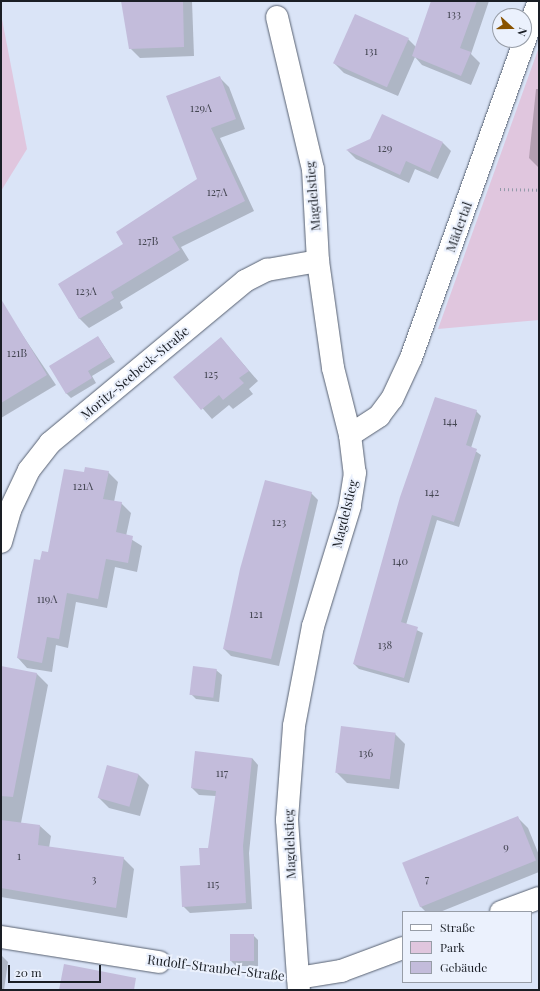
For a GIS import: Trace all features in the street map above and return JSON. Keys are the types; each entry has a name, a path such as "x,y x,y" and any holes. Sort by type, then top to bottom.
{"street":[{"name":"Mädertal","path":"350,435 379,416 392,399 411,358 473,189 539,1"},
{"name":"Magdelstieg","path":"278,17 313,169 318,261 333,368 350,435 355,473 350,506 313,626 294,726 287,820 298,984"},
{"name":"Moritz-Seebeck-Straße","path":"1,542 10,510 29,470 50,443 245,281 267,270 318,261"},
{"path":"504,911 539,898"},
{"name":"Rudolf-Straubel-Straße","path":"1,937 159,962"},
{"name":"Rudolf-Straubel-Straße","path":"298,984 341,971 402,948"}],"path":[{"path":"473,189 539,190"},
{"name":"Rudolf-Straubel-Straße","path":"159,962 298,984"}],"green space":[{"path":"1,14 27,149 1,191"},
{"path":"539,47 539,320 438,329"}],"building":[{"path":"121,1 183,1 184,47 129,49"},
{"path":"431,1 477,1 460,48 471,52 461,76 412,56"},
{"path":"355,14 409,38 387,87 333,63"},
{"path":"220,76 236,119 211,128 245,201 172,237 180,250 111,292 114,298 79,319 58,284 123,244 116,232 197,179 166,96"},
{"path":"382,114 443,142 430,172 406,161 400,175 346,150 370,139"},
{"path":"1,299 47,375 1,403"},
{"path":"98,336 111,357 88,371 92,378 66,394 49,366"},
{"path":"221,337 249,371 239,378 244,383 223,400 219,395 201,410 173,377"},
{"path":"435,397 477,410 466,445 477,449 454,522 432,515 401,622 418,627 404,678 353,664 400,497"},
{"path":"85,467 109,471 103,499 122,502 116,532 133,536 128,563 106,559 98,599 67,593 59,639 47,637 42,663 17,658 34,559 40,560 42,551 48,552 64,469 84,472"},
{"path":"265,480 312,492 271,659 223,649 240,569"},
{"path":"1,666 37,673 13,797 1,796"},
{"path":"193,666 217,669 213,698 189,695"},
{"path":"341,726 396,733 390,779 335,773"},
{"path":"195,751 252,758 243,846 246,903 182,907 180,866 200,865 199,848 208,848 216,791 191,788"},
{"path":"107,765 139,774 129,807 98,798"},
{"path":"518,816 536,861 420,907 402,863"},
{"path":"1,820 40,825 38,845 124,857 116,908 1,888"},
{"path":"230,934 254,934 254,961 230,961"},
{"path":"64,964 136,978 134,990 59,990"}]}
